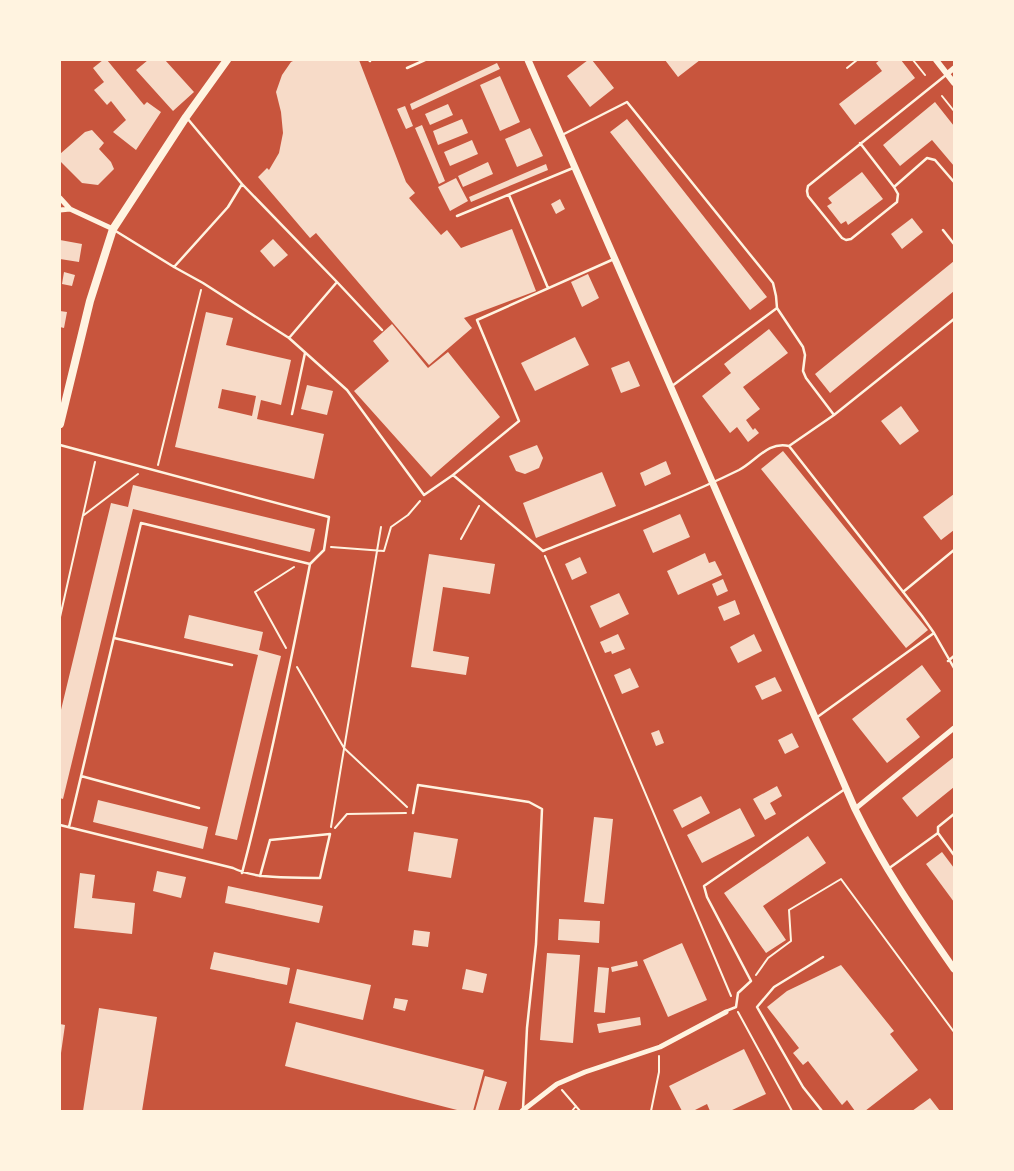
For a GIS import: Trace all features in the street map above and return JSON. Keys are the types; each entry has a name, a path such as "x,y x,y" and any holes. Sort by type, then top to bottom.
{"main road":[{"path":"60,424 90,301 113,229 186,118 227,60"},
{"path":"528,60 714,482 855,809 886,870 954,969"}],"street":[{"path":"936,60 954,83"},
{"path":"947,74 954,68"},
{"path":"60,198 70,210"},
{"path":"60,210 70,210 113,229"},
{"path":"855,809 954,728"},
{"path":"522,1110 557,1084 584,1072 660,1046 726,1012"}],"lane":[{"path":"407,68 425,60"},
{"path":"860,143 894,187 898,194 897,202 851,239 846,240 842,238 808,196 808,186 860,143 947,74"},
{"path":"561,136 627,102 773,284 777,308 803,346 805,355 803,371 806,378 834,415"},
{"path":"186,118 242,184 382,330"},
{"path":"894,187 927,158 935,160 954,182"},
{"path":"457,216 575,167"},
{"path":"174,267 228,207 242,184"},
{"path":"509,195 548,288"},
{"path":"113,229 203,283 288,338 347,390 424,495 453,475 519,421 477,320 615,259"},
{"path":"943,230 954,244"},
{"path":"288,338 337,282"},
{"path":"671,387 777,308"},
{"path":"789,446 834,415 954,319"},
{"path":"292,414 305,353"},
{"path":"453,475 543,552 714,482 743,468 772,446 780,444 789,446 934,633 948,661 954,668"},
{"path":"60,445 329,517 324,550 310,564 285,685 242,873"},
{"path":"69,827 141,523 310,564"},
{"path":"903,592 954,550"},
{"path":"816,718 934,633"},
{"path":"114,638 232,664"},
{"path":"948,661 954,656"},
{"path":"82,776 199,808"},
{"path":"413,813 418,785 529,802 542,809 536,944 522,1110"},
{"path":"726,1012 736,1007 738,994 751,981 707,897 704,886 846,788"},
{"path":"954,814 938,827 938,833 954,855"},
{"path":"60,825 233,868 242,873 260,876 320,878 330,834 270,840 260,876"},
{"path":"886,870 938,833"},
{"path":"822,1111 803,1087 757,1007 774,986 823,957"}],"path":[{"path":"847,68 857,60"},
{"path":"913,60 925,75"},
{"path":"942,96 954,111"},
{"path":"156,470 203,283"},
{"path":"60,617 97,454"},
{"path":"84,514 146,468"},
{"path":"324,546 384,551 391,527 408,515 424,495"},
{"path":"461,539 482,500"},
{"path":"330,834 381,527"},
{"path":"543,552 736,1007 792,1110"},
{"path":"344,748 413,813"},
{"path":"330,834 348,814 413,813"},
{"path":"751,981 768,958 791,941 789,910 840,880 954,1032"},
{"path":"651,1111 659,1072 660,1046"},
{"path":"557,1084 580,1111"},
{"path":"572,1111 576,1106"}],"building":[{"path":"103,60 107,60 144,105 147,102 161,112 136,150 113,132 126,120 111,101 107,105 94,90 104,82 93,68"},
{"path":"148,60 165,60 194,92 173,111 136,70"},
{"path":"295,60 359,60 406,182 415,193 409,198 441,235 447,230 461,248 512,229 536,291 464,318 472,328 429,365 316,233 310,238 258,177 267,168 269,170 279,153 283,133 281,112 276,92 282,75 291,62"},
{"path":"588,60 592,60 614,88 590,107 567,76"},
{"path":"665,60 700,60 678,77"},
{"path":"880,60 901,60 915,78 855,125 839,104 882,71 876,63"},
{"path":"497,63 500,69 412,110 410,104"},
{"path":"500,76 520,122 500,131 480,85"},
{"path":"935,102 954,126 954,166 932,140 900,166 883,145"},
{"path":"448,104 453,115 430,125 425,114"},
{"path":"405,106 413,126 406,129 397,109"},
{"path":"462,119 468,133 438,145 433,131"},
{"path":"627,119 767,297 750,310 610,132"},
{"path":"422,125 445,181 439,184 415,128"},
{"path":"530,128 543,156 517,167 505,139"},
{"path":"92,130 104,143 99,149 111,162 114,169 98,185 82,183 60,161 60,154 85,132"},
{"path":"472,140 478,154 450,166 444,152"},
{"path":"488,162 493,174 463,187 458,176"},
{"path":"546,164 548,170 471,202 469,197"},
{"path":"862,172 883,199 848,225 846,221 841,224 827,206 832,203 828,198"},
{"path":"456,178 468,201 450,211 438,187"},
{"path":"560,199 565,209 556,214 551,204"},
{"path":"912,218 923,232 902,249 891,234"},
{"path":"273,239 288,255 274,267 260,251"},
{"path":"60,240 82,244 79,262 60,259"},
{"path":"954,261 954,291 830,393 815,374"},
{"path":"64,272 75,275 72,286 62,284"},
{"path":"588,274 599,298 582,307 571,282"},
{"path":"60,311 67,312 64,328 60,327"},
{"path":"206,312 233,318 226,345 291,360 281,405 261,400 257,419 324,434 314,479 175,447","holes":["222,389 256,396 252,416 218,408"]},
{"path":"392,324 428,368 448,352 500,417 431,477 354,391 389,361 373,341"},
{"path":"769,329 788,353 743,387 760,409 746,420 753,430 755,428 759,433 748,442 737,427 730,433 702,396 731,373 724,364"},
{"path":"575,337 589,365 535,391 521,363"},
{"path":"629,361 640,386 621,393 611,368"},
{"path":"307,385 333,391 327,415 301,409"},
{"path":"901,406 919,431 900,445 881,421"},
{"path":"537,445 543,458 539,468 525,474 516,471 509,456"},
{"path":"783,451 928,630 906,648 761,469"},
{"path":"666,461 671,474 645,486 640,473"},
{"path":"602,472 616,506 536,538 523,503"},
{"path":"133,485 315,529 310,552 133,509 63,799 60,798 60,714 111,503 128,507"},
{"path":"954,494 954,530 941,540 923,517"},
{"path":"680,514 690,537 653,553 643,530"},
{"path":"705,553 709,563 715,561 722,575 678,595 667,571"},
{"path":"429,554 495,564 490,594 443,587 433,651 469,657 466,675 411,667"},
{"path":"580,557 587,573 572,580 565,564"},
{"path":"723,579 728,591 717,596 712,584"},
{"path":"619,593 629,614 600,628 590,606"},
{"path":"735,600 740,614 724,621 718,607"},
{"path":"189,615 263,632 259,650 281,656 237,840 215,835 258,655 184,638"},
{"path":"618,634 625,649 612,654 611,651 605,653 600,642"},
{"path":"754,634 762,651 738,663 730,647"},
{"path":"922,665 941,691 906,719 920,737 887,763 852,719"},
{"path":"630,668 639,687 622,694 614,675"},
{"path":"775,677 782,691 762,700 755,686"},
{"path":"659,730 664,743 656,746 651,733"},
{"path":"792,733 799,747 785,754 778,740"},
{"path":"954,757 954,787 917,817 902,798"},
{"path":"777,786 782,796 770,803 776,814 765,820 753,799"},
{"path":"701,796 710,813 682,828 673,810"},
{"path":"98,800 208,827 203,849 93,822"},
{"path":"740,808 755,836 702,863 687,835"},
{"path":"594,817 613,819 604,904 584,902"},
{"path":"414,832 458,839 451,878 408,871"},
{"path":"808,836 826,863 763,906 786,940 766,953 724,893"},
{"path":"942,852 954,868 954,902 926,864"},
{"path":"157,871 186,877 181,898 153,891"},
{"path":"80,873 95,875 92,898 135,903 132,934 74,928"},
{"path":"228,886 323,906 319,923 225,903"},
{"path":"559,919 600,921 599,943 558,940"},
{"path":"414,930 430,932 428,947 412,945"},
{"path":"682,943 707,1000 668,1017 643,960"},
{"path":"214,952 290,968 287,985 210,969"},
{"path":"547,953 580,955 573,1043 540,1040"},
{"path":"637,961 638,966 612,972 611,967"},
{"path":"841,965 894,1031 890,1034 918,1070 865,1111 855,1111 847,1100 842,1105 808,1061 803,1065 793,1053 799,1048 767,1007 787,991"},
{"path":"598,967 609,968 605,1013 594,1012"},
{"path":"297,969 371,985 363,1020 289,1003"},
{"path":"466,969 487,974 483,993 462,989"},
{"path":"395,998 408,1000 405,1011 393,1008"},
{"path":"99,1008 157,1017 142,1111 83,1111"},
{"path":"640,1017 641,1025 599,1033 597,1024"},
{"path":"296,1022 484,1070 473,1111 461,1111 285,1066"},
{"path":"60,1024 65,1025 61,1053 60,1053"},
{"path":"744,1049 766,1094 730,1111 710,1111 707,1104 693,1111 682,1111 669,1086"},
{"path":"485,1076 507,1082 498,1111 475,1111"},
{"path":"930,1098 940,1111 912,1111"}]}
